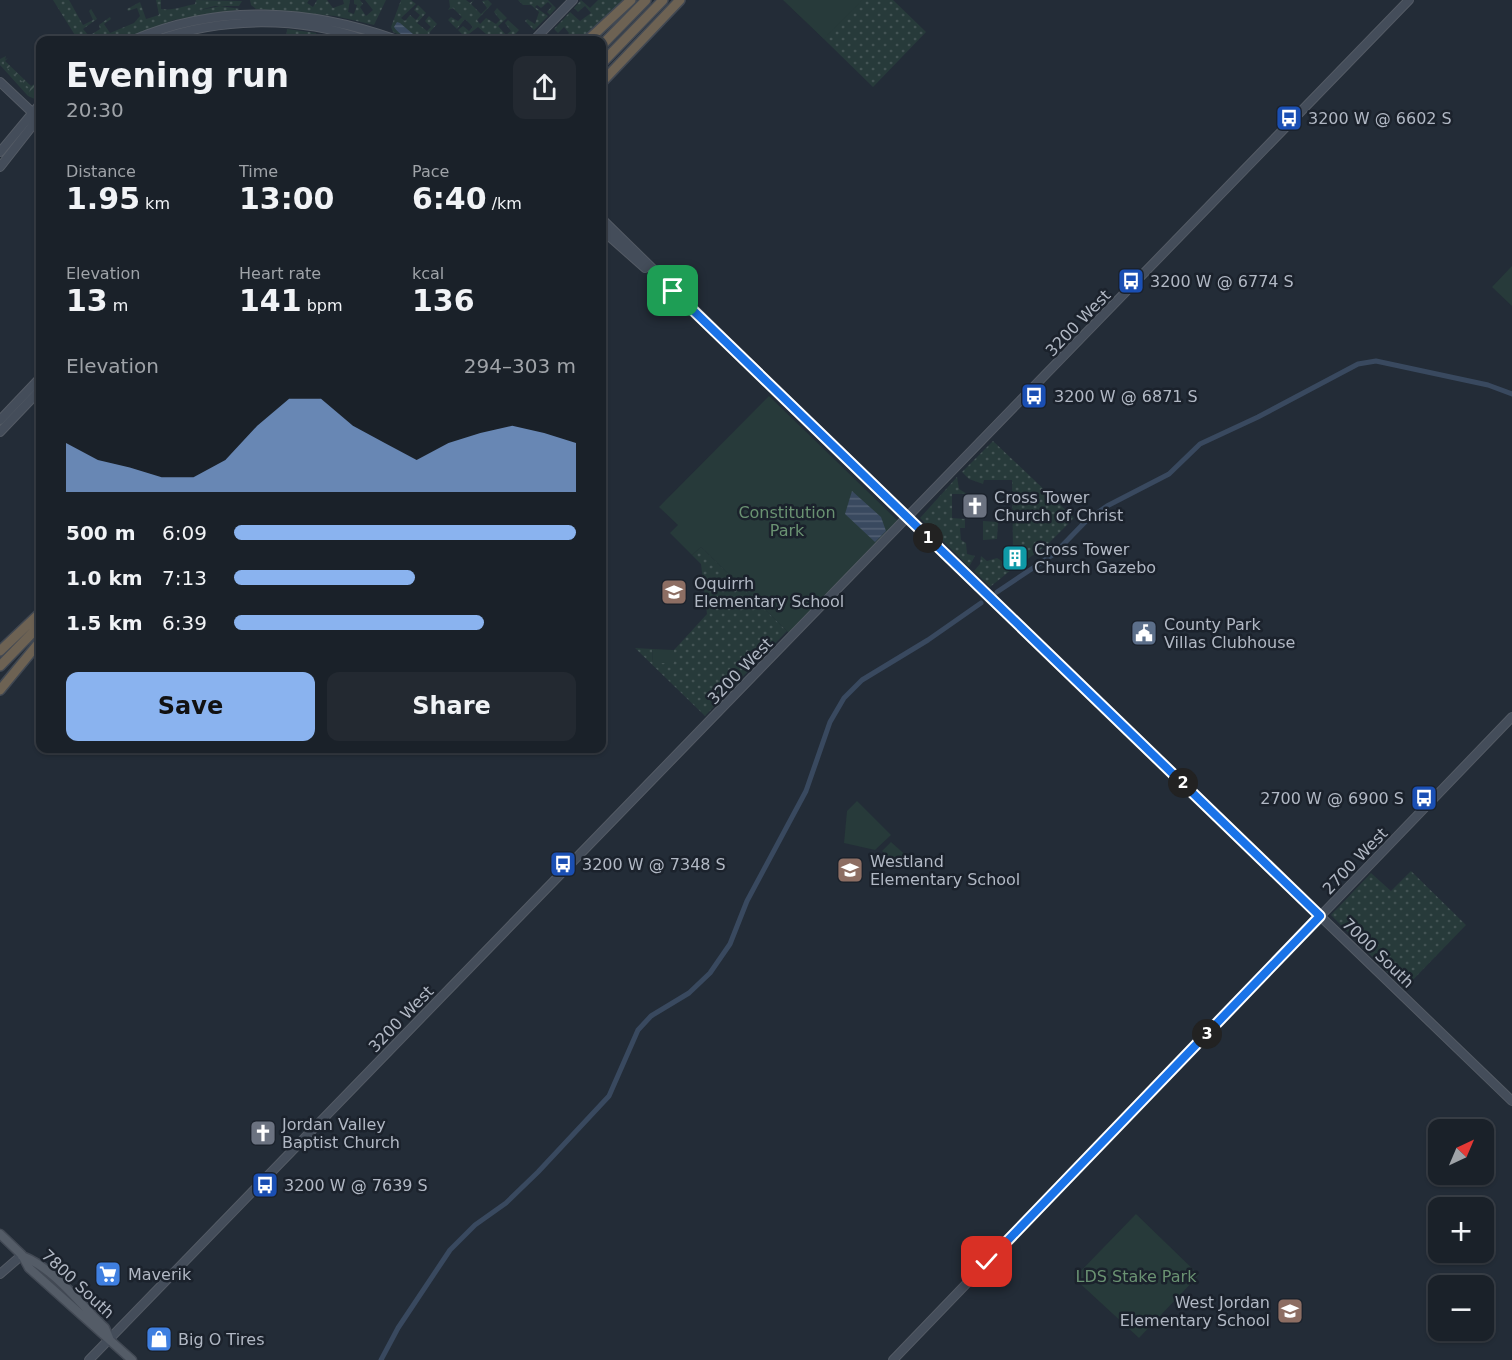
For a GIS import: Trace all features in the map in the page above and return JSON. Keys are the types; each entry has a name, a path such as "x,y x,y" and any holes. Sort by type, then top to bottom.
{"highway":[{"path":"592,36 631,0"},
{"path":"606,41 646,0"},
{"path":"606,59 663,0"},
{"path":"606,77 680,0"},
{"path":"0,651 36,617"},
{"path":"0,666 36,629"},
{"path":"0,682 36,646"},
{"path":"0,690 36,647"}],"main road":[{"path":"538,36 573,0"},
{"name":"3200 West","path":"89,1360 908,519 1409,0"},
{"path":"146,36 190,22 247,14 310,17 373,36"},
{"path":"173,36 209,27 261,23 334,30 352,36"},
{"path":"0,82 36,114"},
{"path":"0,152 36,116"},
{"path":"0,166 36,116"},
{"name":"7000 South","path":"606,223 656,275 1512,1101"},
{"name":"7000 South","path":"606,234 649,272 656,275"},
{"path":"0,420 36,382"},
{"path":"0,432 36,394"},
{"name":"2700 West","path":"892,1360 1512,717"},
{"name":"7800 South","path":"0,1234 22,1256 36,1261 52,1276 105,1328 109,1339 132,1360"},
{"path":"0,1274 22,1256"}],"green space":[{"path":"53,0 69,0 83,25 93,20 89,11 91,9 97,19 83,29 89,36 76,36"},
{"path":"156,0 161,0 161,9 174,9 195,4 196,0 242,1 239,6 220,6 240,9 237,10 174,20 132,36 89,36 100,29 99,25 110,17 111,19 104,24 110,33 134,23 140,16 137,8 128,11 127,9 140,2 146,19 159,15"},
{"path":"250,0 309,0 307,3 313,7 317,0 327,0 333,8 344,4 343,0 350,0 348,12 354,14 357,5 354,4 354,0 360,0 363,4 360,7 366,16 373,10 365,0 386,0 374,25 335,16 256,9 251,5"},
{"path":"401,0 411,0 416,4 401,18 405,21 410,15 416,20 420,15 414,10 418,5 426,13 417,23 427,31 431,27 425,21 429,16 437,24 429,33 432,36 402,36 393,32 391,27"},
{"path":"449,0 466,0 470,3 474,0 471,4 481,14 487,8 482,1 488,0 492,4 477,20 480,24 486,18 496,24 500,20 494,12 497,8 507,18 498,26 506,35 511,31 505,23 508,20 519,30 514,36 484,36 486,34 478,27 464,36 458,30 463,26 469,31 473,27 465,19 457,29 448,20 451,17 458,21 462,17 453,8 448,10"},
{"path":"518,0 548,0 556,8 550,15 547,12 552,6 548,2 541,8 537,5 535,7 548,16 534,30 525,21 527,19 535,24 539,12 531,5 523,5"},
{"path":"581,0 590,8 598,0 623,0 583,36 566,36 569,33 564,27 558,33 554,29 570,12 580,21 591,13 585,6 578,12 574,8"},
{"path":"783,0 862,0 824,39"},
{"path":"784,0 893,0 926,32 873,87"},
{"path":"287,29 316,33 318,36 291,35 286,36"},
{"path":"6,56 4,64 28,86 30,89 28,96 0,65 0,59"},
{"path":"8,58 5,61 31,86 36,83 36,100 28,96 30,89 4,65 4,60"},
{"path":"1512,266 1512,306 1492,287"},
{"name":"Constitution Park","path":"769,396 898,521 789,633 701,547 692,555 670,533 678,525 659,507"},
{"path":"993,441 1074,518 1049,543 1021,564 1013,549 1012,480 984,480 983,484 969,479 962,472"},
{"path":"957,477 959,489 967,494 952,494 952,518 965,519 965,528 960,528 961,540 966,543 967,554 975,556 969,567 920,518"},
{"path":"983,521 998,522 997,539 983,540"},
{"path":"701,547 787,631 705,716 635,648 652,649 653,663 674,663 674,650 707,614 701,564 692,555"},
{"path":"1002,554 1010,559 1006,562 1011,570 990,587 974,571 980,564 981,556 987,561 997,558 1002,561"},
{"path":"652,649 674,650 674,663 653,663"},
{"path":"857,801 891,835 875,850 844,843 847,811"},
{"path":"891,842 909,858 901,868 882,851"},
{"path":"1411,871 1466,925 1404,989 1331,915 1371,873 1391,891"},
{"name":"LDS Stake Park","path":"1136,1214 1199,1275 1139,1338 1074,1278"}],"water":[{"path":"397,22 400,23 415,36 402,35 394,27"},
{"path":"852,491 881,517 886,531 875,542 845,514"}],"waterway":[{"path":"997,592 1054,554 1087,520 1107,506 1169,474 1200,444 1258,417 1358,364 1376,361 1488,385 1512,394"},
{"path":"381,1360 398,1328 450,1250 475,1225 506,1203 609,1096 638,1030 651,1016 689,993 710,973 730,944 747,901 806,791 830,722 844,698 862,680 928,640 981,603"}],"place":[{"name":"3200 W @ 6602 S","path":"1289,118"},
{"name":"3200 W @ 6774 S","path":"1131,281"},
{"name":"3200 W @ 6871 S","path":"1034,396"},
{"name":"Cross Tower Church of Christ","path":"975,506"},
{"name":"Cross Tower Church Gazebo","path":"1015,558"},
{"name":"Oquirrh Elementary School","path":"674,592"},
{"name":"County Park Villas Clubhouse","path":"1144,633"},
{"name":"2700 W @ 6900 S","path":"1424,798"},
{"name":"3200 W @ 7348 S","path":"563,864"},
{"name":"Westland Elementary School","path":"850,870"},
{"name":"Jordan Valley Baptist Church","path":"263,1133"},
{"name":"3200 W @ 7639 S","path":"265,1185"},
{"name":"Maverik","path":"108,1274"},
{"name":"West Jordan Elementary School","path":"1290,1311"},
{"name":"Big O Tires","path":"159,1339"}],"route":[{"path":"673,291 1320,916 987,1262"}]}
